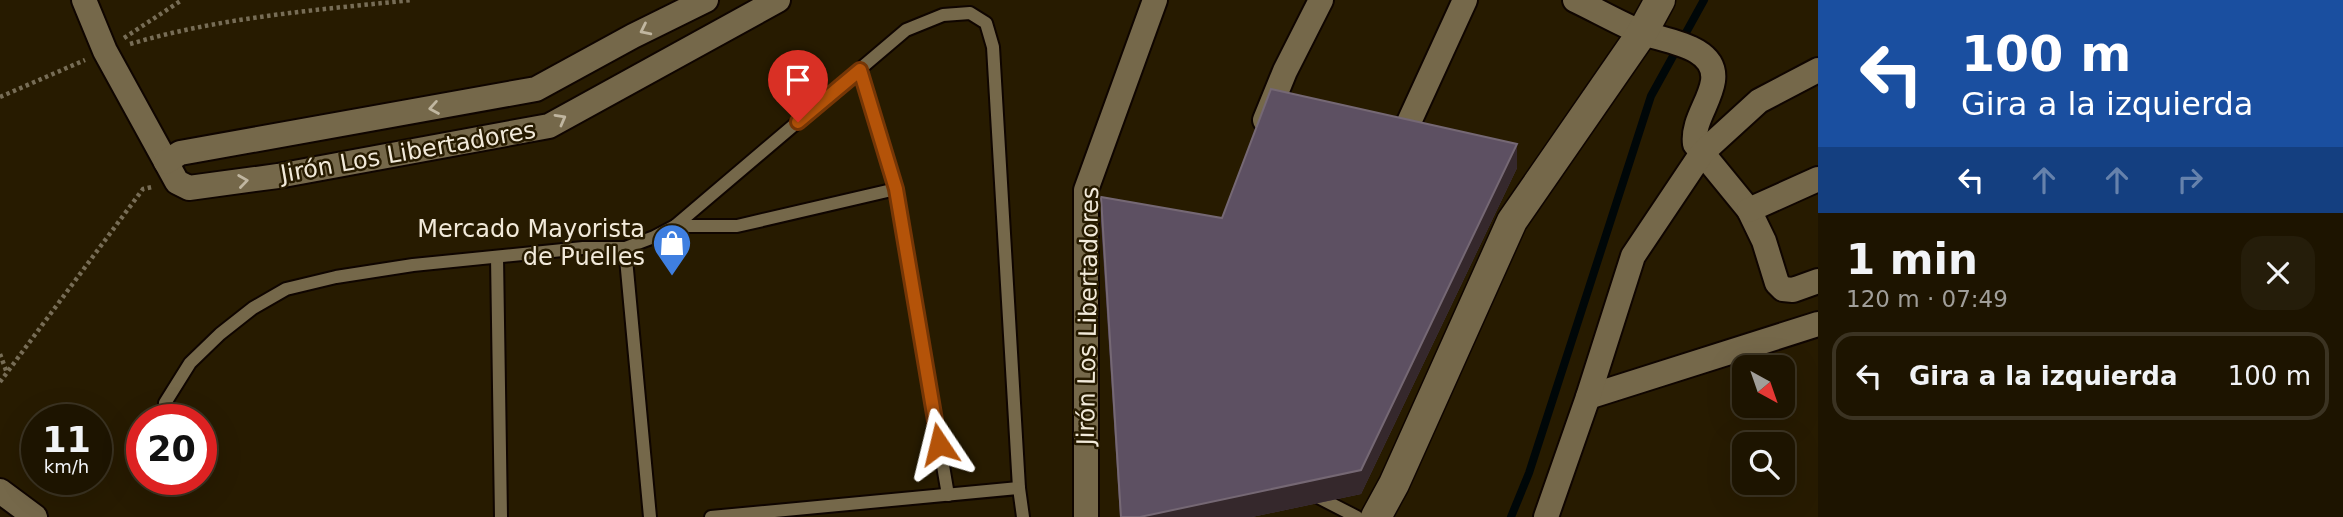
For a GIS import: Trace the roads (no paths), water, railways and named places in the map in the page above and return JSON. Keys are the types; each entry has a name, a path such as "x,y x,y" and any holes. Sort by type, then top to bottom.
{"street":[{"path":"84,0 105,51 171,172"},
{"name":"Jirón Los Libertadores","path":"706,0 536,89 180,153 171,172 189,188 278,176 549,127 778,0"},
{"name":"Jirón Los Libertadores","path":"1086,517 1086,190 1155,0"},
{"path":"1259,135 1286,71 1321,0"},
{"path":"1404,133 1465,0"},
{"path":"1575,0 1642,33 1676,41 1699,53 1709,65 1714,80 1694,139 1702,153 1749,209 1764,241 1777,283 1783,289 1793,290 1818,281"},
{"path":"1376,517 1394,484 1512,221 1642,33 1660,0"},
{"path":"1546,517 1633,256 1702,153 1759,101 1818,70"},
{"path":"1749,209 1818,179"},
{"path":"1588,397 1818,324"},
{"path":"0,491 35,517"}],"lane":[{"path":"165,404 190,363 220,334 253,307 286,289 413,265 583,248 625,248 654,237 675,226 906,30 943,15 970,13 986,23 993,47 1019,488 1023,517"},
{"path":"860,70 896,189 948,495"},
{"path":"675,226 737,226 896,189"},
{"path":"625,248 650,517"},
{"path":"497,257 501,517"},
{"path":"711,517 1019,488"},
{"path":"1303,489 1357,517"}],"waterway":[{"path":"1511,517 1529,473 1651,96 1704,0"}],"place":[{"name":"Mercado Mayorista de Puelles","path":"672,277"}]}
